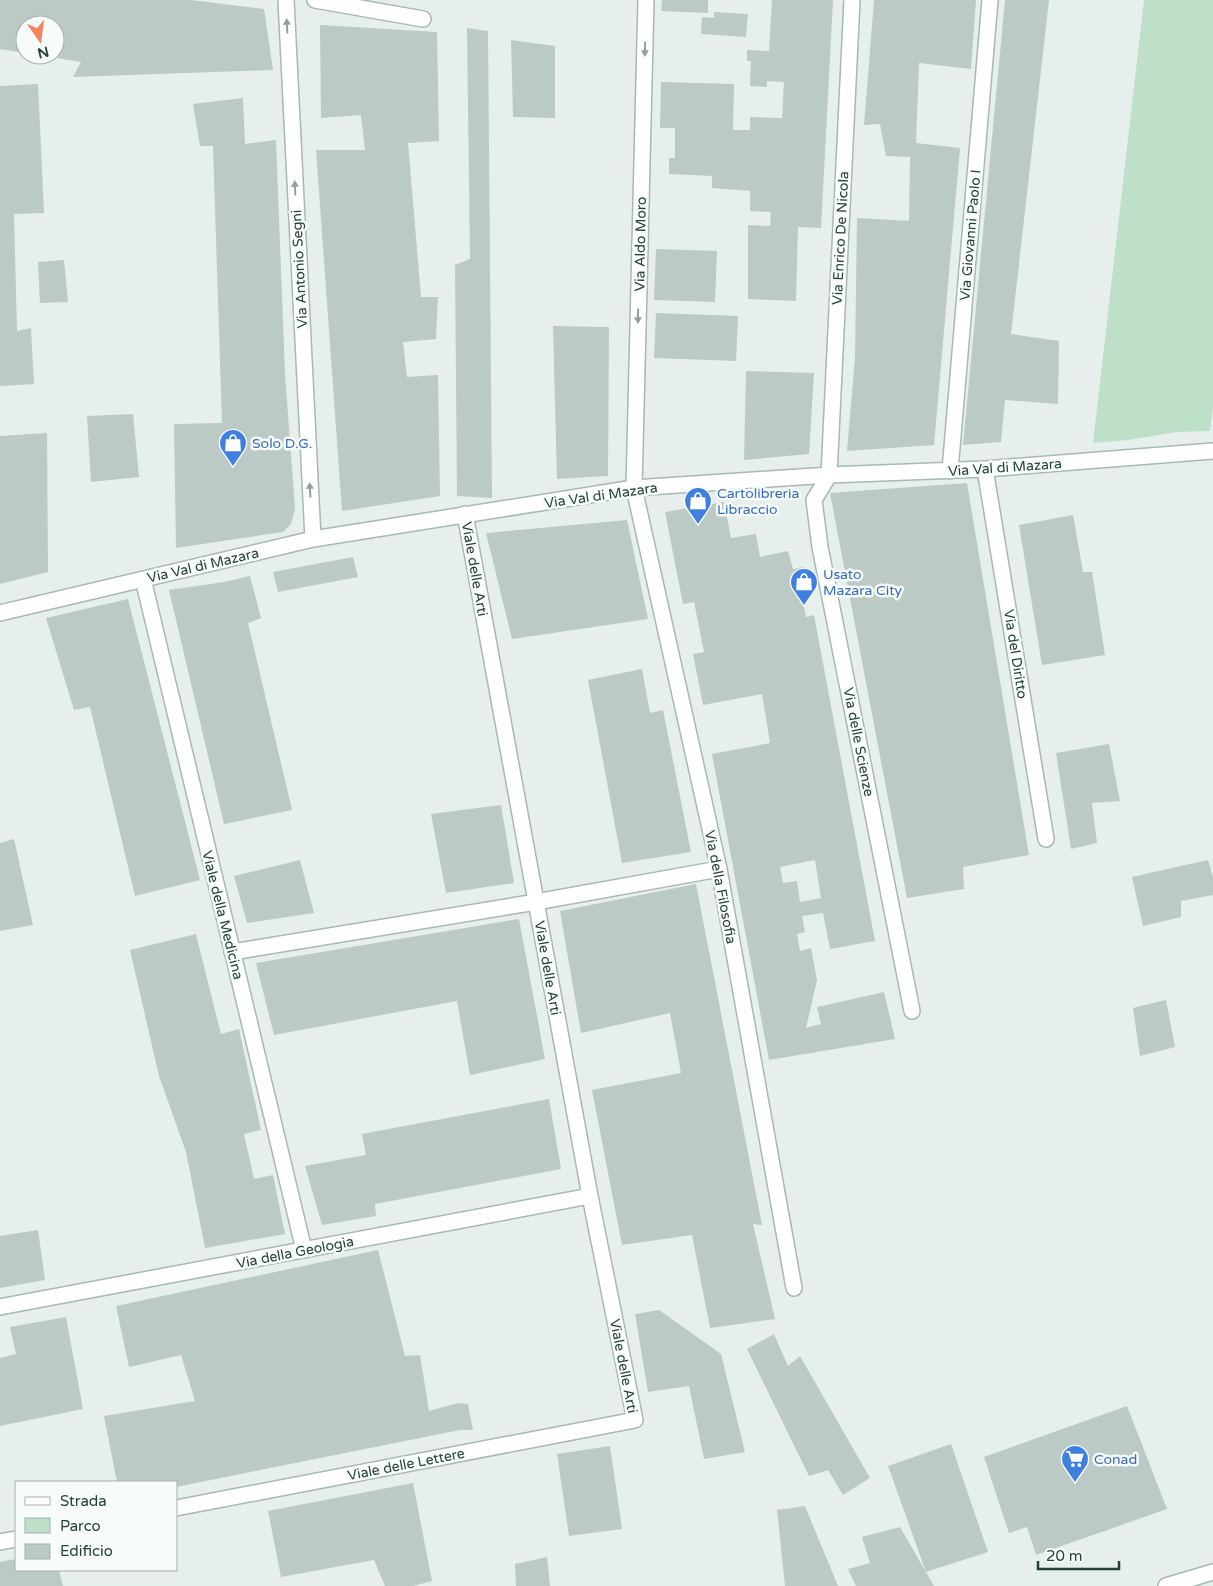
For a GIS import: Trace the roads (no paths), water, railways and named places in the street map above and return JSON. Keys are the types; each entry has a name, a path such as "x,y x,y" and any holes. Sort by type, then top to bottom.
{"street":[{"name":"Via Antonio Segni","path":"286,0 313,539"},
{"path":"315,0 423,19"},
{"name":"Via Aldo Moro","path":"634,488 646,0"},
{"name":"Via Enrico De Nicola","path":"829,476 852,0"},
{"name":"Via Giovanni Paolo I","path":"950,470 990,0"},
{"name":"Via Val di Mazara","path":"0,613 313,539 634,488 985,469 1213,451"},
{"name":"Via del Diritto","path":"985,469 1046,839"},
{"name":"Via delle Scienze","path":"829,476 814,500 820,547 912,1012"},
{"name":"Via della Filosofia","path":"634,488 719,869 794,1288"},
{"name":"Viale delle Arti","path":"465,514 590,1196 635,1420"},
{"name":"Viale della Medicina","path":"143,579 304,1250"},
{"path":"232,952 536,902 719,869"},
{"name":"Via della Geologia","path":"0,1308 590,1196"},
{"name":"Viale delle Lettere","path":"178,1508 635,1420"},
{"path":"0,1542 15,1539"},
{"path":"1166,1586 1213,1572"}],"place":[{"name":"Solo D.G.","path":"233,467"},
{"name":"Cartolibreria Libraccio","path":"698,525"},
{"name":"Usato Mazara City","path":"804,606"},
{"name":"Conad","path":"1075,1483"}]}
